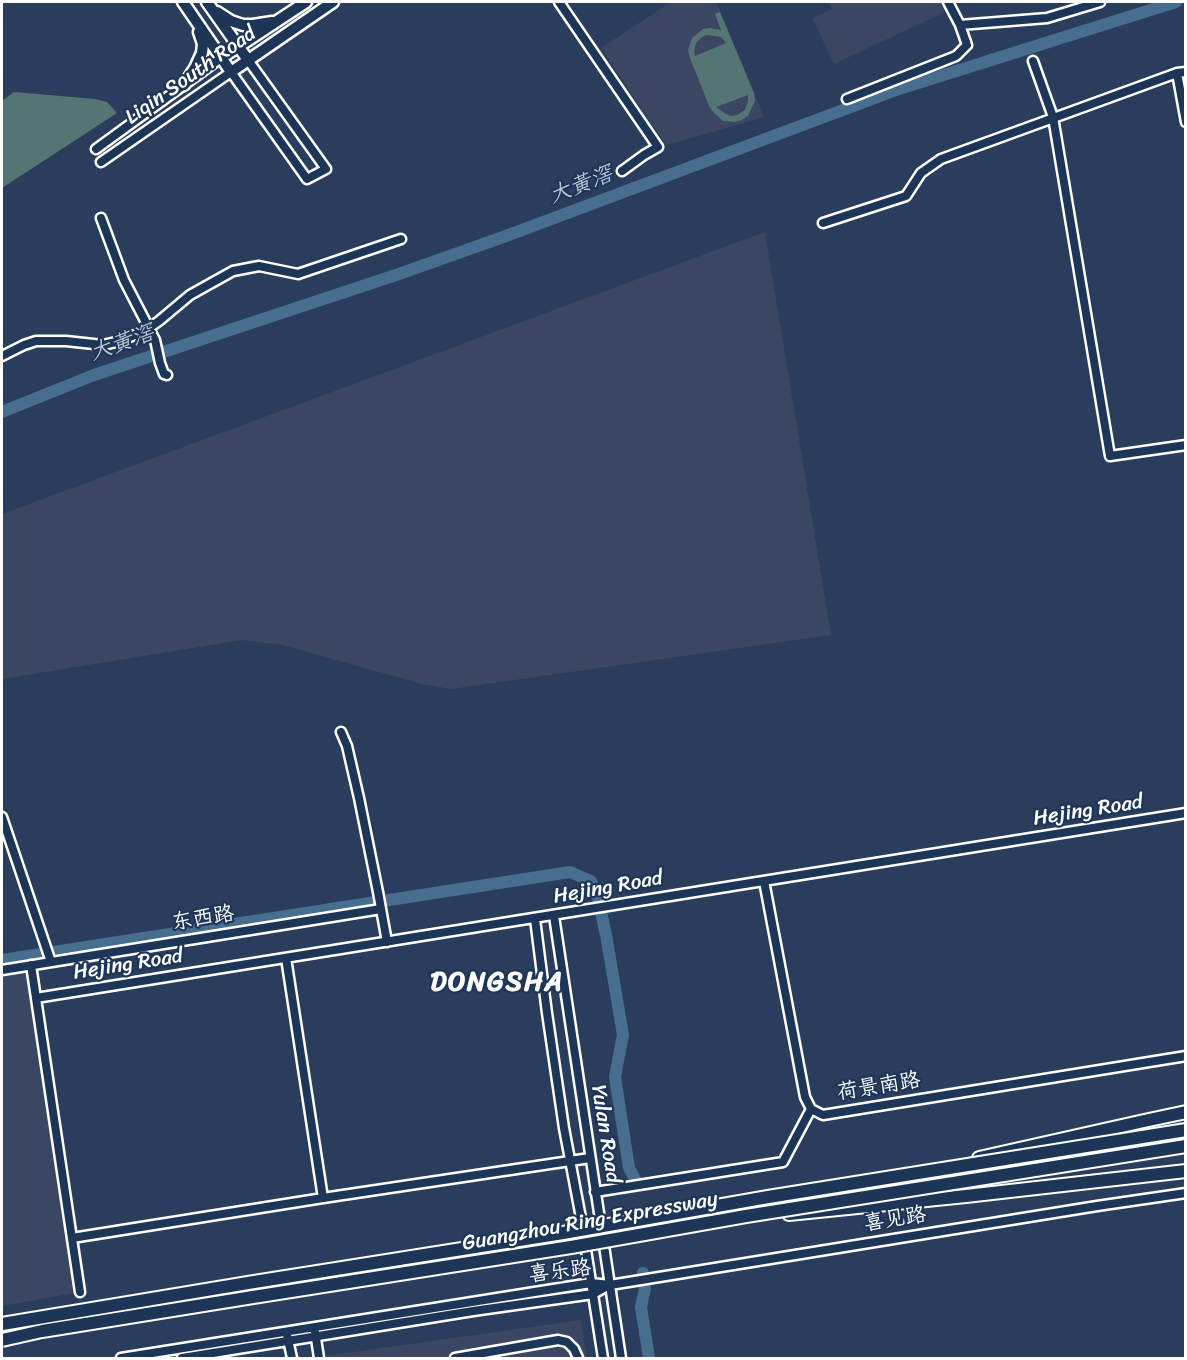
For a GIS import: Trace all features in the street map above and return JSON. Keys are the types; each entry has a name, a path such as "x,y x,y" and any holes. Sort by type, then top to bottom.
{"highway":[{"path":"768,1197 935,1167 1185,1112"},
{"name":"Guangzhou Ring Expressway","path":"2,1324 1185,1130"},
{"name":"Guangzhou Ring Expressway","path":"2,1340 253,1297 571,1247 701,1223 1185,1146"},
{"path":"1042,1187 1185,1164"},
{"path":"701,1223 1185,1171"}],"main road":[{"path":"183,2 188,2"},
{"path":"183,2 231,72"},
{"name":"Liqin South Road","path":"221,58 306,2"},
{"name":"Liqin South Road","path":"231,72 333,2"},
{"path":"210,5 231,21 243,25 253,26 278,20"},
{"path":"210,5 248,60"},
{"path":"184,85 202,53 203,44 196,20"}],"street":[{"path":"559,2 658,147 644,154 622,171"},
{"path":"847,99 956,56 967,45 948,2"},
{"path":"960,25 1047,18 1100,2"},
{"name":"Liqin South Road","path":"96,149 221,58"},
{"path":"231,72 307,179 326,169 248,60"},
{"path":"1033,61 1053,117 1110,456 1185,445"},
{"path":"823,223 906,196 921,173 941,159 1183,71 1185,122"},
{"name":"Liqin South Road","path":"101,162 231,72"},
{"path":"100,218 124,280 155,340 160,363 166,375"},
{"path":"2,356 36,341 109,344 149,328 190,295 233,271 259,266 298,274 401,239"},
{"path":"341,732 350,759 387,942"},
{"name":"Hejing Road","path":"36,998 1185,813"},
{"path":"2,817 51,962"},
{"name":"荷景南路","path":"764,881 805,1096 811,1109 823,1115 1185,1056"},
{"name":"东西路","path":"2,970 381,909"},
{"name":"Yulan Road","path":"554,916 621,1359"},
{"name":"Yulan Road","path":"535,919 570,1162 603,1359"},
{"path":"286,958 323,1198"},
{"path":"31,965 80,1292"},
{"path":"596,1192 783,1162 811,1109"},
{"path":"72,1238 590,1158"},
{"name":"喜见路","path":"609,1285 1185,1193"},
{"name":"喜乐路","path":"182,1359 288,1337 591,1283 609,1285"},
{"name":"喜乐路","path":"315,1332 593,1294 609,1285"},
{"path":"315,1332 319,1359"},
{"path":"288,1337 291,1359"},
{"name":"喜乐路","path":"121,1359 288,1337"},
{"path":"455,1359 558,1340 567,1342 574,1349 578,1359"}],"shaded area":[{"path":"671,2 714,2 719,8 764,117 666,145 601,48"},
{"path":"829,2 940,2 945,12 834,64 812,18 832,9"},
{"path":"765,232 831,635 451,689 422,684 283,645 242,640 2,679 2,514"},
{"path":"31,965 80,1292 2,1306 2,970"},
{"path":"581,1320 587,1358 311,1358"}],"green space":[{"path":"720,12 754,93 755,101 748,116 735,122 723,121 709,106 688,50 692,38 703,29 721,30 715,14","holes":["707,35 721,37 726,43 695,56 696,43","748,95 745,110 737,115 731,116 716,107"]},
{"path":"14,92 95,99 107,102 117,113 2,188 2,101"}],"waterway":[{"name":"大黄滘","path":"2,412 94,375 506,236 899,89 1176,2"},
{"path":"2,960 570,872 591,881 598,898 606,935 623,1035 615,1077 629,1168 636,1181"},
{"path":"643,1273 645,1288 641,1307 649,1358"}],"district":[{"name":"DONGSHA","path":"497,983"}]}
